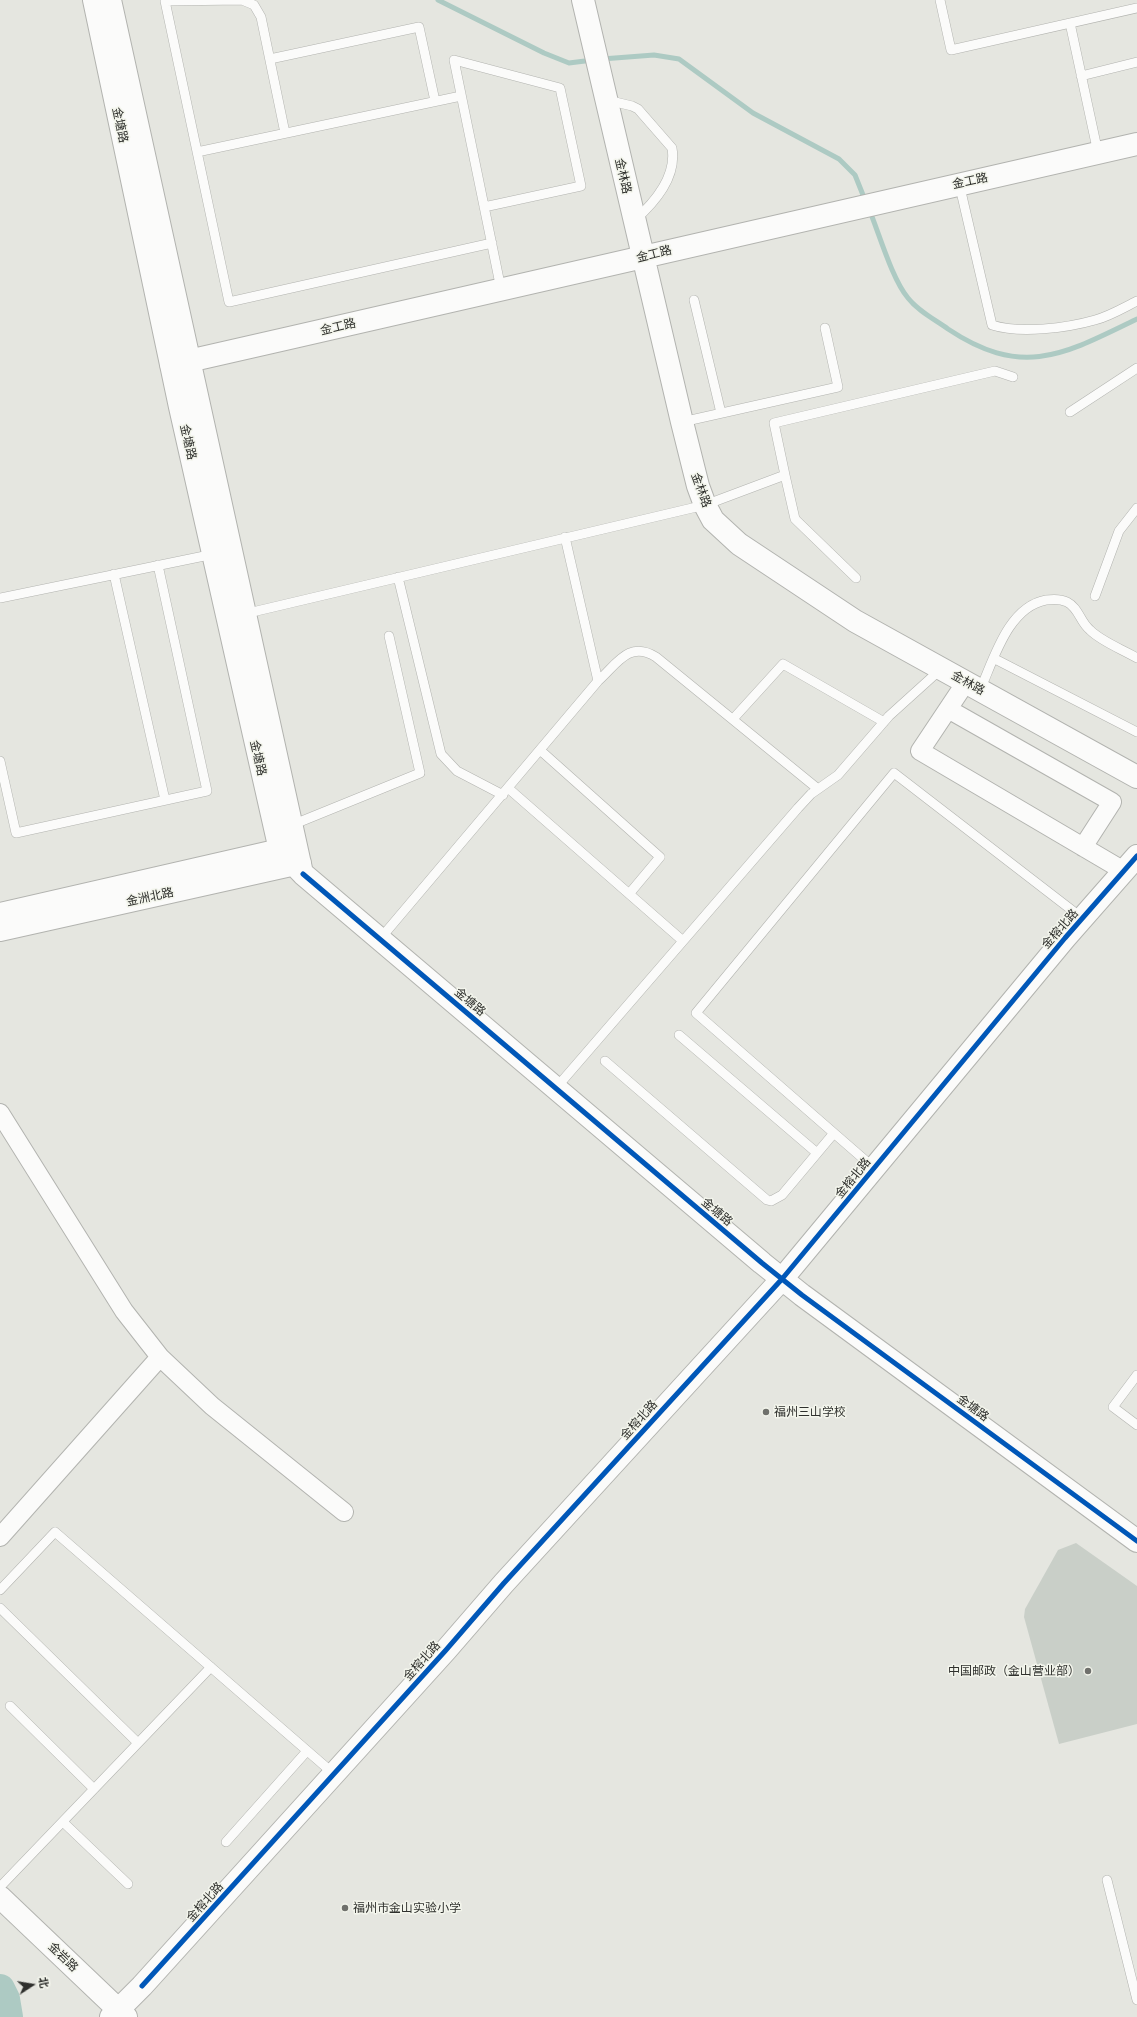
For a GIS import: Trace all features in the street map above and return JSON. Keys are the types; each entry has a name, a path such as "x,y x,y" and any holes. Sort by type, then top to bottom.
{"street":[{"name":"金塘路","path":"94,0 180,362 222,552 294,854 380,939 782,1279 1137,1541"},
{"name":"金塘路","path":"110,0 180,362"},
{"name":"金林路","path":"583,0 642,257 682,422 698,486 705,505 713,520 725,532 804,589 855,621 1137,777"},
{"name":"金工路","path":"180,362 501,290 880,200 1137,144"},
{"name":"金塘路","path":"222,552 244,614 294,854"},
{"path":"973,686 948,709 920,751 1083,847 1130,864"},
{"path":"948,709 1112,802 1083,847"},
{"name":"金洲北路","path":"0,914 294,854"},
{"name":"金洲北路","path":"0,930 294,854"},
{"name":"金榕北路","path":"121,2015 142,1986 441,1656 509,1577 782,1279 1082,918 1130,864"},
{"path":"0,1113 124,1311 160,1356 212,1406 344,1512"},
{"path":"0,1536 160,1356"},
{"name":"金岩路","path":"0,1897 121,2015"}],"lane":[{"path":"285,133 261,17 254,5 242,0 165,1 229,302 492,243"},
{"path":"940,0 951,50 1137,8"},
{"path":"1070,23 1098,153"},
{"path":"270,59 419,26 435,101"},
{"path":"484,207 581,186 560,88 454,60 484,207 492,243 501,290"},
{"path":"1081,76 1137,62"},
{"path":"197,152 461,96"},
{"path":"605,98 628,104 638,109 672,148 672,166 663,188 653,203 634,220"},
{"path":"959,183 992,325 1001,328 1032,329 1077,324 1095,320 1137,301"},
{"path":"694,300 721,413"},
{"path":"682,422 838,387 825,328"},
{"path":"1070,412 1137,368"},
{"path":"856,578 795,519 774,423 995,371 1013,377"},
{"path":"244,614 705,505 785,476"},
{"path":"1095,596 1119,531 1137,508"},
{"path":"565,537 598,681"},
{"path":"0,598 222,552"},
{"path":"0,761 16,832 207,791 158,565"},
{"path":"114,574 165,800"},
{"path":"398,577 441,754 457,771 506,791 629,894 683,942"},
{"path":"973,686 995,659 1013,623 1031,605 1050,599 1066,601 1072,605 1079,612 1088,629 1097,636 1137,658"},
{"path":"294,854 420,773 389,636"},
{"path":"380,939 598,681 629,652 640,650 649,652 818,789"},
{"path":"995,659 1137,732"},
{"path":"733,719 783,664 884,722"},
{"path":"556,1088 798,808 818,789 838,775 884,722 942,668"},
{"path":"540,750 660,857 629,894"},
{"path":"874,1168 696,1013 894,773 1082,918"},
{"path":"679,1035 817,1153"},
{"path":"605,1061 767,1200 771,1201 782,1194 834,1133"},
{"path":"1137,1375 1113,1407 1137,1425"},
{"path":"0,1590 55,1532 334,1774"},
{"path":"0,1608 138,1743"},
{"path":"0,1887 211,1667"},
{"path":"10,1706 94,1789"},
{"path":"226,1842 307,1751"},
{"path":"62,1822 128,1884"},
{"path":"1107,1880 1137,2000"}],"building":[{"name":"中国邮政（金山营业部）","path":"1076,1543 1137,1586 1137,1724 1059,1744 1024,1617 1025,1609 1058,1550"}],"waterway":[{"path":"438,0 544,53 569,63 593,60"},
{"path":"602,59 654,55 679,59 753,113 839,159 855,175 865,200"},
{"path":"869,209 891,268 902,290 908,298 926,315 975,344 999,353 1022,357 1044,356 1065,351 1088,342 1137,319"},
{"path":"0,1989 5,1999 8,2017"}],"cycle path":[{"path":"142,1986 446,1650 504,1583 782,1279 1065,938 1137,856"},
{"path":"303,874 762,1263 802,1295 1137,1541"}],"place":[{"name":"福州三山学校","path":"766,1412"},
{"name":"中国邮政（金山营业部）","path":"1088,1671"},
{"name":"福州市金山实验小学","path":"345,1908"}]}
